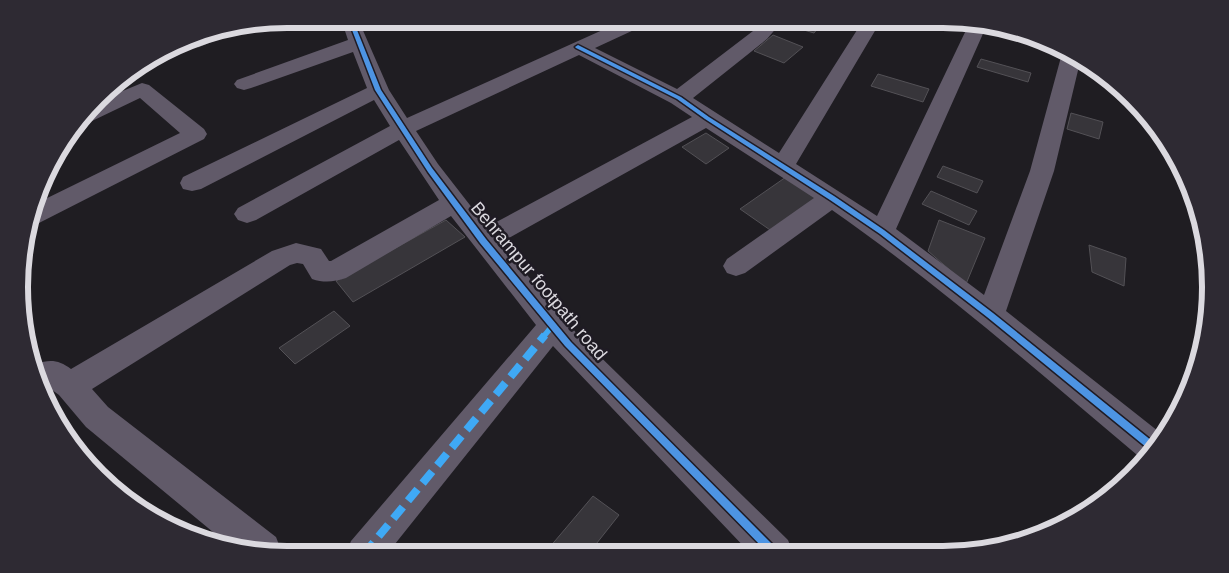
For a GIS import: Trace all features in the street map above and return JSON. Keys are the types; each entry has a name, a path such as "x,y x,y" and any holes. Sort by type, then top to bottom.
{"street":[{"name":"Behrampur footpath road","path":"352,28 378,90 454,203 483,242 568,344 768,546"},
{"path":"247,214 403,128 621,28"},
{"path":"679,98 760,35 766,28"},
{"path":"782,167 867,28"},
{"path":"882,232 975,30"},
{"path":"244,84 359,43"},
{"path":"578,47 679,98 882,232 990,315 1148,444"},
{"path":"990,315 1042,171 1070,61"},
{"path":"38,213 196,134 142,89 97,110"},
{"path":"192,183 378,90"},
{"path":"483,242 707,118"},
{"path":"736,266 832,198"},
{"path":"254,543 55,381 281,258 296,253 312,256 322,272 336,271 454,203"},
{"path":"371,546 553,325"}],"building":[{"path":"797,28 818,28 814,33"},
{"path":"234,33 198,47 195,44"},
{"path":"999,33 1024,41 1024,42 998,35"},
{"path":"773,35 803,47 784,63 754,51"},
{"path":"981,59 1031,73 1028,82 977,67"},
{"path":"878,74 929,89 923,102 871,86"},
{"path":"1071,113 1103,122 1099,139 1067,129"},
{"path":"706,133 729,148 706,164 682,147"},
{"path":"943,166 983,181 977,193 937,177"},
{"path":"786,177 819,198 773,232 740,209"},
{"path":"931,191 977,211 969,225 922,204"},
{"path":"446,220 465,237 353,302 336,281"},
{"path":"939,220 985,238 966,284 928,251"},
{"path":"1089,245 1126,258 1124,286 1092,272"},
{"path":"334,311 350,326 295,364 279,348"},
{"path":"593,496 619,515 595,546 551,546"}],"marked path":[{"path":"371,546 553,325"}],"cycle path":[{"path":"352,28 378,90 430,170 483,241 568,344 768,546"},
{"path":"578,47 679,98 882,232 990,315 1148,444"}]}
